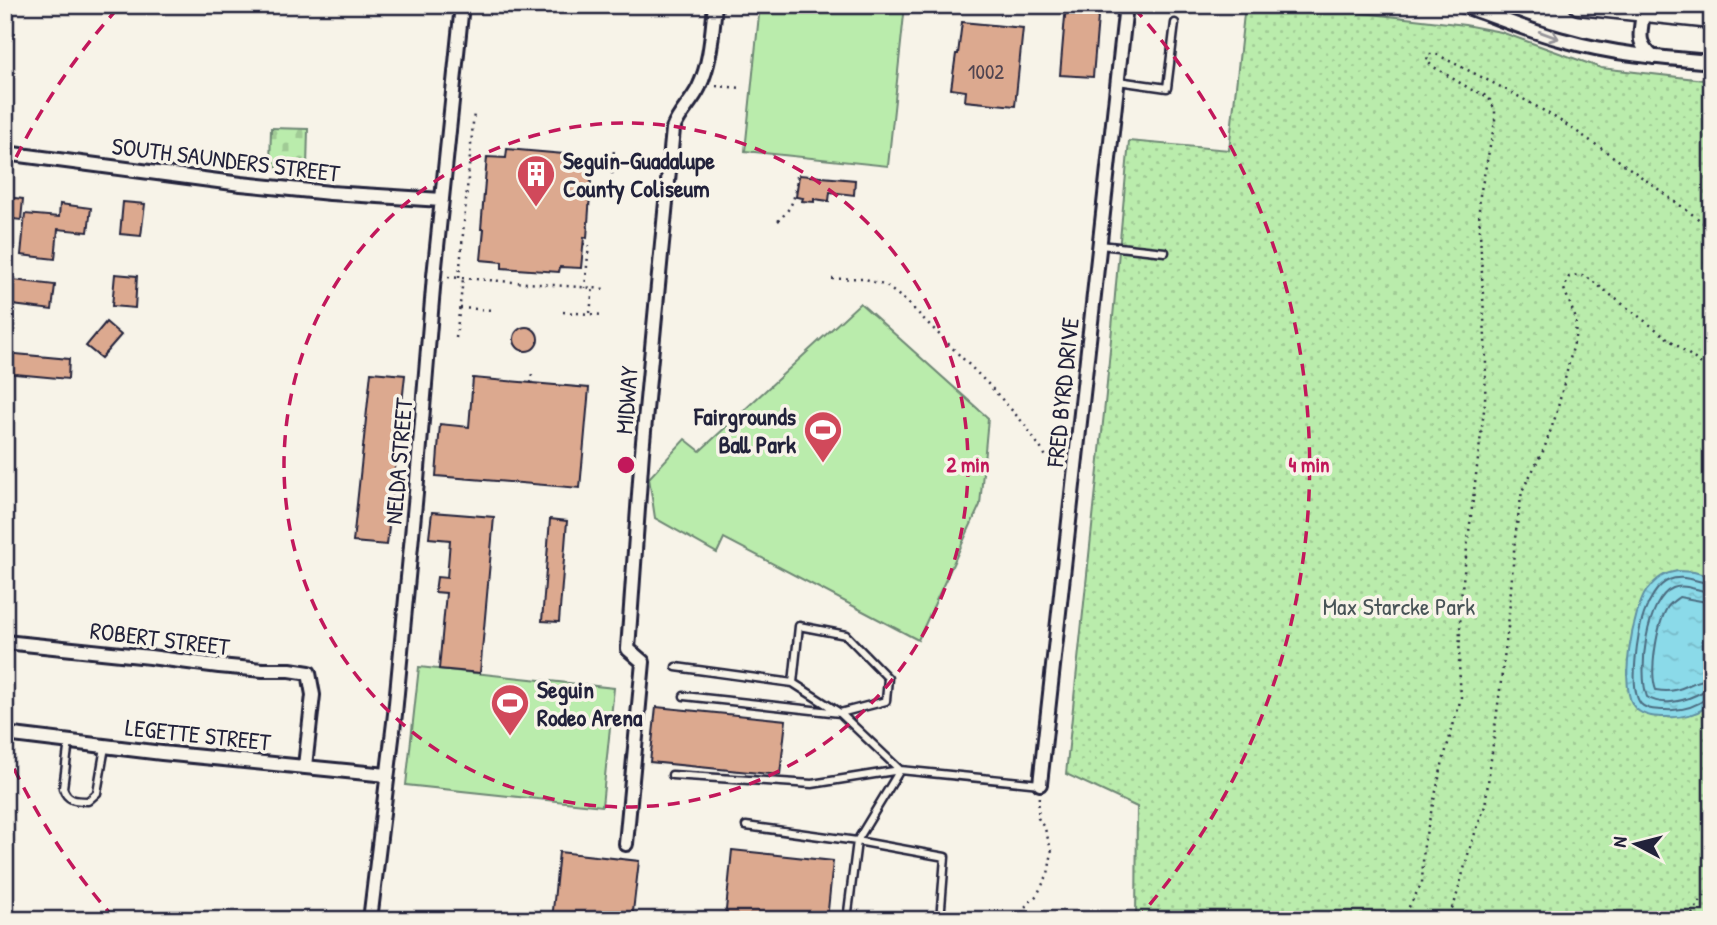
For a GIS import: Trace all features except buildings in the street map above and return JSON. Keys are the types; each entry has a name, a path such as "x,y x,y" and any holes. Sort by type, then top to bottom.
{"main road":[{"path":"1579,5 1712,19"}],"street":[{"name":"NELDA STREET","path":"370,920 416,493 434,276 462,5"},
{"name":"MIDWAY","path":"626,844 643,662 628,649 642,452 673,129 677,118 692,100 704,76 715,5"},
{"name":"FRED BYRD DRIVE","path":"1041,785 1126,5"},
{"path":"1461,5 1562,40 1653,57 1712,62"},
{"path":"1643,12 1640,40 1644,49 1653,57"},
{"name":"SOUTH SAUNDERS STREET","path":"5,153 242,184 442,200"},
{"name":"ROBERT STREET","path":"5,642 219,666 309,673 313,695 305,766"},
{"name":"LEGETTE STREET","path":"5,734 387,775"}],"lane":[{"path":"1118,81 1167,88 1175,23"},
{"path":"1100,246 1165,252"},
{"path":"684,696 839,713 886,701 888,678 846,635 799,626 793,683"},
{"path":"676,667 793,683 839,713 900,769"},
{"path":"69,741 63,788 65,795 74,801 88,801 97,793 105,746"},
{"path":"672,775 812,784 900,769 1041,785"},
{"path":"847,920 857,841 900,769"},
{"path":"746,826 857,841 945,857 940,920"}],"path":[{"path":"1404,920 1422,883 1424,843 1461,698 1461,597 1485,402 1486,360 1479,202 1495,122 1495,110 1490,100 1432,66 1427,61 1428,54 1436,54 1485,78 1558,120 1712,229"},
{"path":"716,86 742,88"},
{"path":"456,338 474,112"},
{"path":"590,187 611,188 614,149"},
{"path":"778,220 787,213 793,202 797,176"},
{"path":"583,244 589,244 585,288"},
{"path":"434,276 606,289"},
{"path":"1444,920 1454,905 1485,806 1522,491 1544,449 1575,339 1576,319 1564,289 1569,277 1587,277 1712,372"},
{"path":"832,279 863,278 886,286 906,301 1026,426 1049,461 1074,469"},
{"path":"590,314 593,288"},
{"path":"460,308 493,310"},
{"path":"563,312 604,315"},
{"path":"531,383 532,373"},
{"path":"1022,920 1023,909 1037,895 1048,874 1052,852 1038,818 1038,805"},
{"path":"1688,920 1712,884"}],"green space":[{"path":"760,5 905,5 888,166 745,151"},
{"name":"Max Starcke Park","path":"1245,5 1295,5 1465,25 1501,32 1601,68 1712,81 1712,920 1136,920 1137,807 1066,774 1106,394 1129,141 1229,150"},
{"path":"271,128 308,129 307,168 270,167"},
{"name":"Fairgrounds Ball Park","path":"860,303 988,418 980,505 918,640 724,538 717,553 655,518 649,478 685,439 700,451"},
{"name":"Seguin Rodeo Arena","path":"419,667 614,688 602,806 406,785"}],"water":[{"path":"1678,571 1712,577 1712,702 1702,710 1685,716 1651,716 1636,709 1630,700 1627,669 1632,632 1647,590 1661,577"}],"place":[{"name":"Seguin-Guadalupe County Coliseum","path":"536,208"},
{"name":"Fairgrounds Ball Park","path":"823,464"},
{"name":"Seguin Rodeo Arena","path":"510,737"}]}
